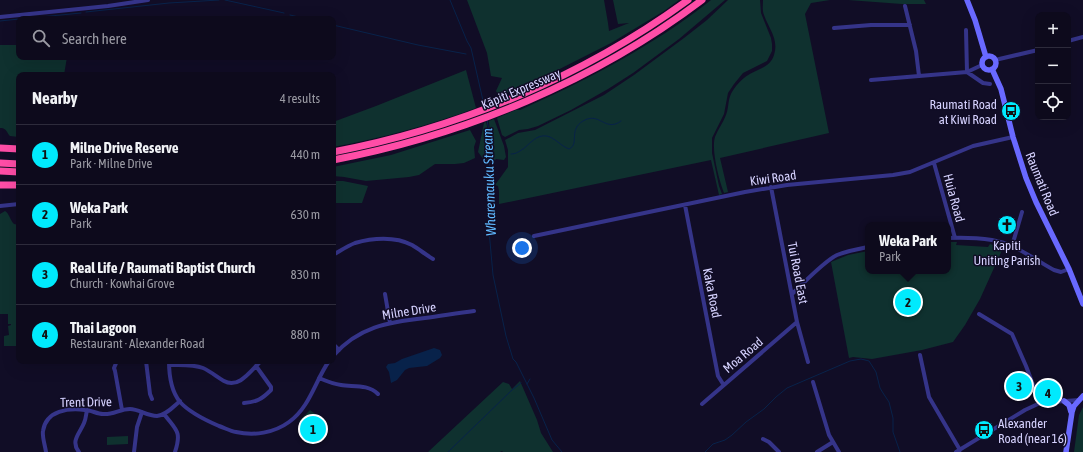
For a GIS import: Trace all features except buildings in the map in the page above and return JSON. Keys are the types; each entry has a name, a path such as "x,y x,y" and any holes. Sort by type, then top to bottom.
{"highway":[{"name":"Kāpiti Expressway","path":"336,151 407,134 465,116 507,100 595,59 643,31 688,0"},
{"name":"Kāpiti Expressway","path":"336,160 411,142 468,124 510,108 599,66 647,38 702,0"},
{"path":"0,148 16,149"},
{"path":"0,163 16,164"},
{"path":"0,171 16,172"},
{"path":"0,185 16,185"}],"main road":[{"path":"969,1 986,56"},
{"path":"986,56 991,56 995,60 995,66 992,69 986,69 982,65 983,59 986,56"},
{"name":"Raumati Road","path":"992,69 1001,89 1013,137 1026,178 1036,202 1069,269 1083,304"},
{"path":"1066,452 1072,412 1074,406 1081,398"},
{"path":"1064,401 1069,405 1072,412"}],"street":[{"path":"0,17 108,6 148,0"},
{"path":"905,6 916,51 919,76"},
{"path":"834,28 871,25 910,25"},
{"path":"966,30 967,72"},
{"path":"1071,40 1083,37"},
{"path":"995,60 1035,51"},
{"path":"871,80 967,72 982,65"},
{"path":"967,72 983,83 990,84"},
{"name":"Kiwi Road","path":"534,236 787,184 893,175 910,172 973,146 1013,137"},
{"name":"Huia Road","path":"934,163 951,222"},
{"name":"Tui Road East","path":"771,188 797,322 808,362"},
{"path":"0,206 16,204"},
{"name":"Kaka Road","path":"685,204 718,376 723,384"},
{"path":"1012,246 1022,212"},
{"name":"Huia Road","path":"951,224 955,238"},
{"path":"951,238 987,240 1003,243 1012,246 1054,270 1061,272 1069,269"},
{"path":"336,253 354,244 375,239 389,239 412,245 433,259"},
{"path":"792,294 837,255 865,248"},
{"path":"385,294 390,323"},
{"name":"Milne Drive","path":"336,353 352,339 378,326 474,311"},
{"path":"979,314 1012,334 1040,403"},
{"name":"Moa Road","path":"702,404 723,384 797,322"},
{"path":"336,347 339,350"},
{"path":"920,355 929,397 958,451 1025,410 1040,403 1081,398"},
{"path":"116,364 114,368 122,410"},
{"path":"146,364 152,399"},
{"path":"169,364 170,381 174,393 192,412 210,422 235,432 250,434 260,433 280,427 297,415 308,400 327,364"},
{"path":"177,364 203,368 225,382 233,384 238,382 257,364 271,387 271,390 262,399 244,403"},
{"path":"319,378 339,385 365,387 378,394"},
{"path":"813,382 830,435 840,452"},
{"path":"175,452 179,438 176,429 164,414 180,401"},
{"name":"Trent Drive","path":"46,452 43,432 44,426 50,416 61,411 87,410 102,414 111,414 130,409 150,415 157,416 164,414"},
{"path":"79,452 74,444 84,422 87,410"},
{"path":"134,452 137,427 142,412"},
{"path":"763,439 769,442 779,452"},
{"path":"817,452 833,442"}],"green space":[{"path":"467,0 604,0 609,31 629,23 618,24 613,0 679,0 664,11 611,43 532,83 499,96 496,91 502,78 491,76 487,53"},
{"path":"711,0 725,0 679,39 633,73 571,110 538,126 519,130 505,137 502,135 497,118 545,99 619,61 689,17"},
{"path":"728,0 760,0 761,13 771,38 772,51 767,61 743,73 734,84 728,93 724,114 712,138 712,153 722,194 719,195 711,160 499,204 498,186 495,185 508,167 508,150 505,140 518,133 535,130 604,95 684,38 707,20"},
{"path":"763,0 830,0 811,3 805,14 829,133 720,158 728,192 724,193 715,157 715,137 726,115 731,94 735,88 741,80 769,63 774,55 775,44 773,34 763,13"},
{"path":"848,0 924,0 926,4 902,4"},
{"path":"0,45 16,45 16,60 66,60 64,72 16,72 16,137 10,136 5,129 0,128"},
{"path":"466,70 476,108 441,120 370,140 336,146 336,121"},
{"path":"494,119 504,146 506,157 504,160 491,160 492,155 490,153 489,121"},
{"path":"486,122 489,135 489,160 484,160 478,152 484,123"},
{"path":"470,130 476,141 474,147 475,158 464,163 435,164 419,175 366,181 336,176 336,166 391,155"},
{"path":"336,181 368,186 362,203 336,203"},
{"path":"5,211 8,213 11,221 16,224 16,346 4,346 4,336 9,335 8,326 11,324 8,324 8,314 0,314 0,214"},
{"path":"951,242 957,242 956,245 988,247 990,244 1003,248 980,299 953,342 922,350 872,359 849,358 831,262 848,255 865,252 865,274 951,274"},
{"path":"520,381 541,433 553,452 428,452 503,382 509,384 512,389"},
{"path":"1083,407 1083,452 1074,452 1079,415"},
{"path":"310,410 326,422 313,436 299,421"},
{"path":"128,436 128,444 107,445 107,437"}],"water":[{"path":"434,348 440,350 442,355 440,358 427,366 409,368 405,370 397,380 391,383 389,372 386,367 388,364 395,363 402,359"}],"waterway":[{"path":"86,12 169,3 219,0"},
{"path":"225,0 284,13"},
{"name":"Wharemauku Stream","path":"450,0 471,48 484,105"},
{"path":"50,16 81,13"},
{"path":"290,15 294,16"},
{"path":"0,21 16,19"},
{"path":"336,26 418,45 466,54"},
{"path":"511,154 519,152 536,139 543,136 550,137 569,149 574,144 576,128 583,121 594,118 611,125 621,121"},
{"name":"Wharemauku Stream","path":"487,120 490,155 487,208 493,275 506,336 513,359 516,362 534,398 552,440 562,452"},
{"name":"Wharemauku Stream","path":"705,452 713,444 725,440 732,435 787,388 850,361 861,359 869,361 876,372 880,388 889,402 893,418 893,432 900,452"},
{"name":"Wharemauku Stream","path":"527,384 530,379"},
{"path":"448,452 521,383"}],"place":[{"name":"Raumati Road at Kiwi Road","path":"1011,111"},
{"name":"Kapiti Uniting Parish","path":"1007,225"},
{"name":"Weka Park","path":"908,302"},
{"name":"Real Life / Raumati Baptist Church","path":"1019,386"},
{"name":"Thai Lagoon","path":"1048,393"},
{"name":"Milne Drive Reserve","path":"313,429"},
{"name":"Alexander Road (near 16)","path":"984,430"}]}
